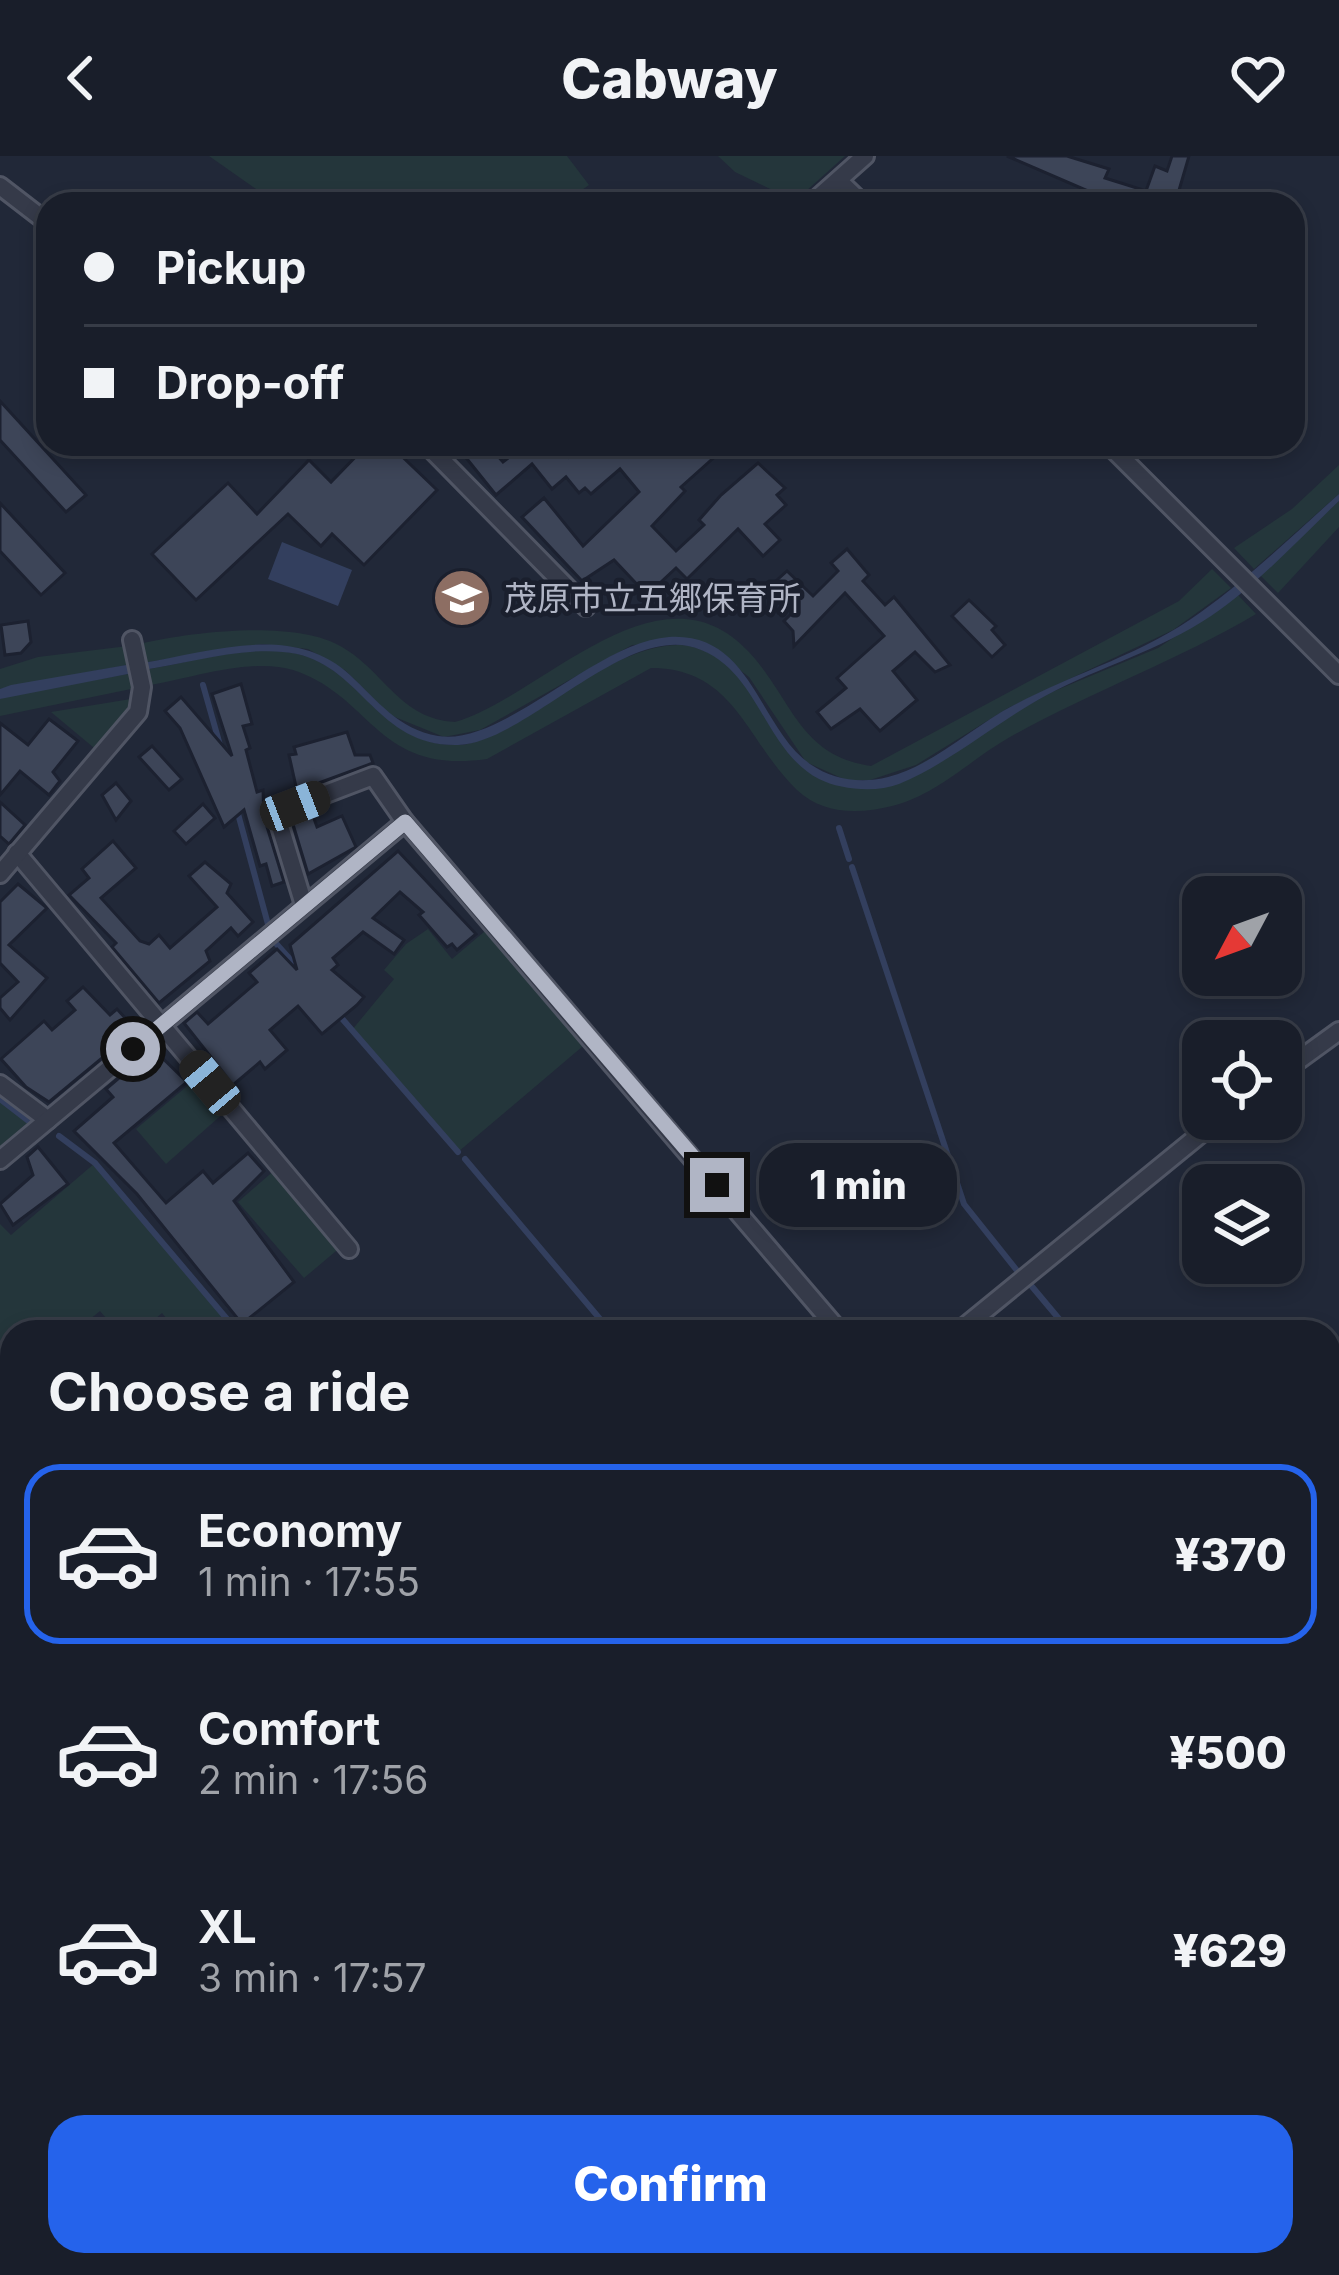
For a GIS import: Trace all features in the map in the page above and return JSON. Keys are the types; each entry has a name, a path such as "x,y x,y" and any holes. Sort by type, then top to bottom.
{"street":[{"path":"826,192 865,156"},
{"path":"839,181 850,192"},
{"path":"0,186 36,214"},
{"path":"438,456 586,607"},
{"path":"1120,456 1339,675"},
{"path":"0,874 130,726 142,687 133,643"},
{"path":"304,905 276,814 373,776 405,822 830,1320"},
{"path":"0,1160 405,822"},
{"path":"16,853 349,1249"},
{"path":"1302,1058 1339,1031"},
{"path":"0,1084 48,1120"},
{"path":"973,1320 1193,1140"}],"shaded area":[{"path":"209,156 567,156 589,185 579,192 260,192"},
{"path":"718,156 845,156 805,192 776,192 735,172"},
{"path":"1339,465 1339,494 1254,569 1234,548 1292,509"},
{"path":"1339,501 1339,527 1278,593 1260,575"},
{"path":"1212,569 1231,588 1173,630 1008,708 916,765 870,780 846,780 806,762 749,677 705,643 632,645 480,730 444,737 390,715 346,671 308,649 262,644 142,663 139,644 242,630 322,638 357,657 420,713 455,722 488,708 600,642 639,625 677,619 713,626 748,651 812,737 847,760 871,766 1179,601"},
{"path":"1238,595 1256,614 1010,737 924,794 867,810 830,808 807,798 780,771 721,694 679,671 651,668 487,759 450,761 421,756 398,745 320,682 293,670 239,668 146,686 143,670 241,652 298,654 340,675 411,734 433,743 461,745 487,737 625,658 672,645 693,647 721,660 742,680 791,752 812,771 840,784 878,787 1052,692 1158,648"},
{"path":"128,646 132,664 0,689 0,669 38,657"},
{"path":"133,673 136,688 0,716 0,699 11,695"},
{"path":"137,698 129,719 99,752 51,712"},
{"path":"491,926 589,1041 458,1152 352,1030 394,979 384,970 406,944 428,929 452,959"},
{"path":"198,1077 226,1111 166,1164 136,1129"},
{"path":"0,1090 40,1121 0,1153"},
{"path":"95,1163 228,1320 168,1320 162,1313 154,1320 108,1320 100,1311 89,1320 0,1320 0,1224 11,1235"},
{"path":"276,1169 342,1246 304,1278 238,1202"}],"water":[{"path":"1339,494 1339,501 1277,562 1211,616 1047,695 918,775 880,789 838,786 800,765 730,669 688,646 660,646 631,655 511,727 484,740 458,745 408,734 339,675 297,654 240,653 143,670 142,663 223,648 277,645 303,649 328,659 411,727 438,736 464,735 520,711 640,643 669,637 697,640 736,665 792,748 810,764 838,777 878,779 921,764 1014,705 1180,626 1237,584"},
{"path":"282,542 352,570 338,606 268,579"},
{"path":"132,664 133,673 0,699 0,689 11,685"}],"building":[{"path":"1007,156 1067,156 1109,169 1105,178 1146,191 1155,166 1167,171 1172,156 1189,156 1178,192 1090,192"},
{"path":"0,401 36,440 36,456 50,456 86,495 66,512 0,440"},
{"path":"356,456 402,456 437,490 364,565 332,534 321,546 288,514 196,600 152,554 228,483 257,514 309,460 331,482"},
{"path":"465,456 498,456 503,462 511,456 716,456 681,487 685,491 652,526 676,551 704,525 699,520 721,495 758,463 785,488 777,495 786,505 765,524 780,540 763,556 738,529 687,579 676,568 647,595 614,560 582,581 522,517 544,498 583,546 639,492 620,469 591,494 585,488 579,493 566,477 552,489 532,464 496,495"},
{"path":"0,503 65,573 41,595 0,551"},
{"path":"847,549 869,575 863,581 885,605 894,597 950,665 935,672 915,652 893,671 917,700 880,731 860,709 831,729 817,712 846,688 837,678 884,636 845,593 794,646 793,631 784,621 792,613 768,588 787,571 813,596 838,571 831,563"},
{"path":"969,600 996,626 992,630 1005,645 992,657 952,616"},
{"path":"28,621 31,642 21,653 5,655 1,625"},
{"path":"241,684 252,724 243,726 250,748 246,750 257,792 263,790 264,817 284,882 272,886 266,864 260,866 244,810 224,827 180,728 165,711 181,697 232,756 212,694"},
{"path":"49,719 78,741 53,772 60,781 49,795 20,771 0,795 0,723 28,745"},
{"path":"347,732 355,755 370,755 373,763 297,791 289,755 296,754 294,747"},
{"path":"152,746 182,779 169,790 139,757"},
{"path":"116,783 131,801 116,820 102,795"},
{"path":"0,802 25,825 9,844 0,836"},
{"path":"203,804 215,818 186,844 174,831"},
{"path":"312,813 317,827 342,816 356,847 308,874 292,821"},
{"path":"113,841 136,868 101,898 140,941 149,944 159,935 170,948 217,907 189,876 205,862 231,884 227,893 253,922 238,936 231,928 206,951 210,961 159,1003 112,947 116,943 69,895 89,878 82,869"},
{"path":"398,851 476,934 457,950 452,944 447,947 419,915 423,912 400,892 373,918 404,940 394,954 363,932 333,958 338,965 332,970 364,997 322,1034 298,1006 270,1030 287,1050 265,1069 260,1062 233,1085 184,1023 197,1012 208,1024 257,982 249,973 277,949 297,970 290,945"},
{"path":"18,884 47,908 9,945 47,978 10,1020 0,1008 0,998 18,982 0,963 0,902"},
{"path":"83,987 110,1015 117,1009 136,1030 49,1102 26,1087 1,1059 44,1021 52,1030 75,1010 67,1001"},
{"path":"153,1049 187,1082 114,1143 166,1203 203,1171 213,1183 248,1153 264,1171 234,1201 294,1282 247,1320 239,1320 137,1194 74,1131 113,1097 106,1089"},
{"path":"38,1147 68,1184 13,1225 0,1204 33,1175 27,1157"}],"waterway":[{"path":"203,685 220,745"},
{"path":"237,810 269,928"},
{"path":"839,828 849,859"},
{"path":"852,867 964,1204 1019,1273"},
{"path":"272,939 298,968"},
{"path":"338,1014 458,1152"},
{"path":"0,1099 30,1122"},
{"path":"59,1136 95,1163 228,1320"},
{"path":"465,1159 601,1320"},
{"path":"1029,1283 1060,1320"}],"place":[{"name":"茂原市立五郷保育所","path":"462,598"}],"route":[{"path":"133,1049 405,822 717,1185"}]}
